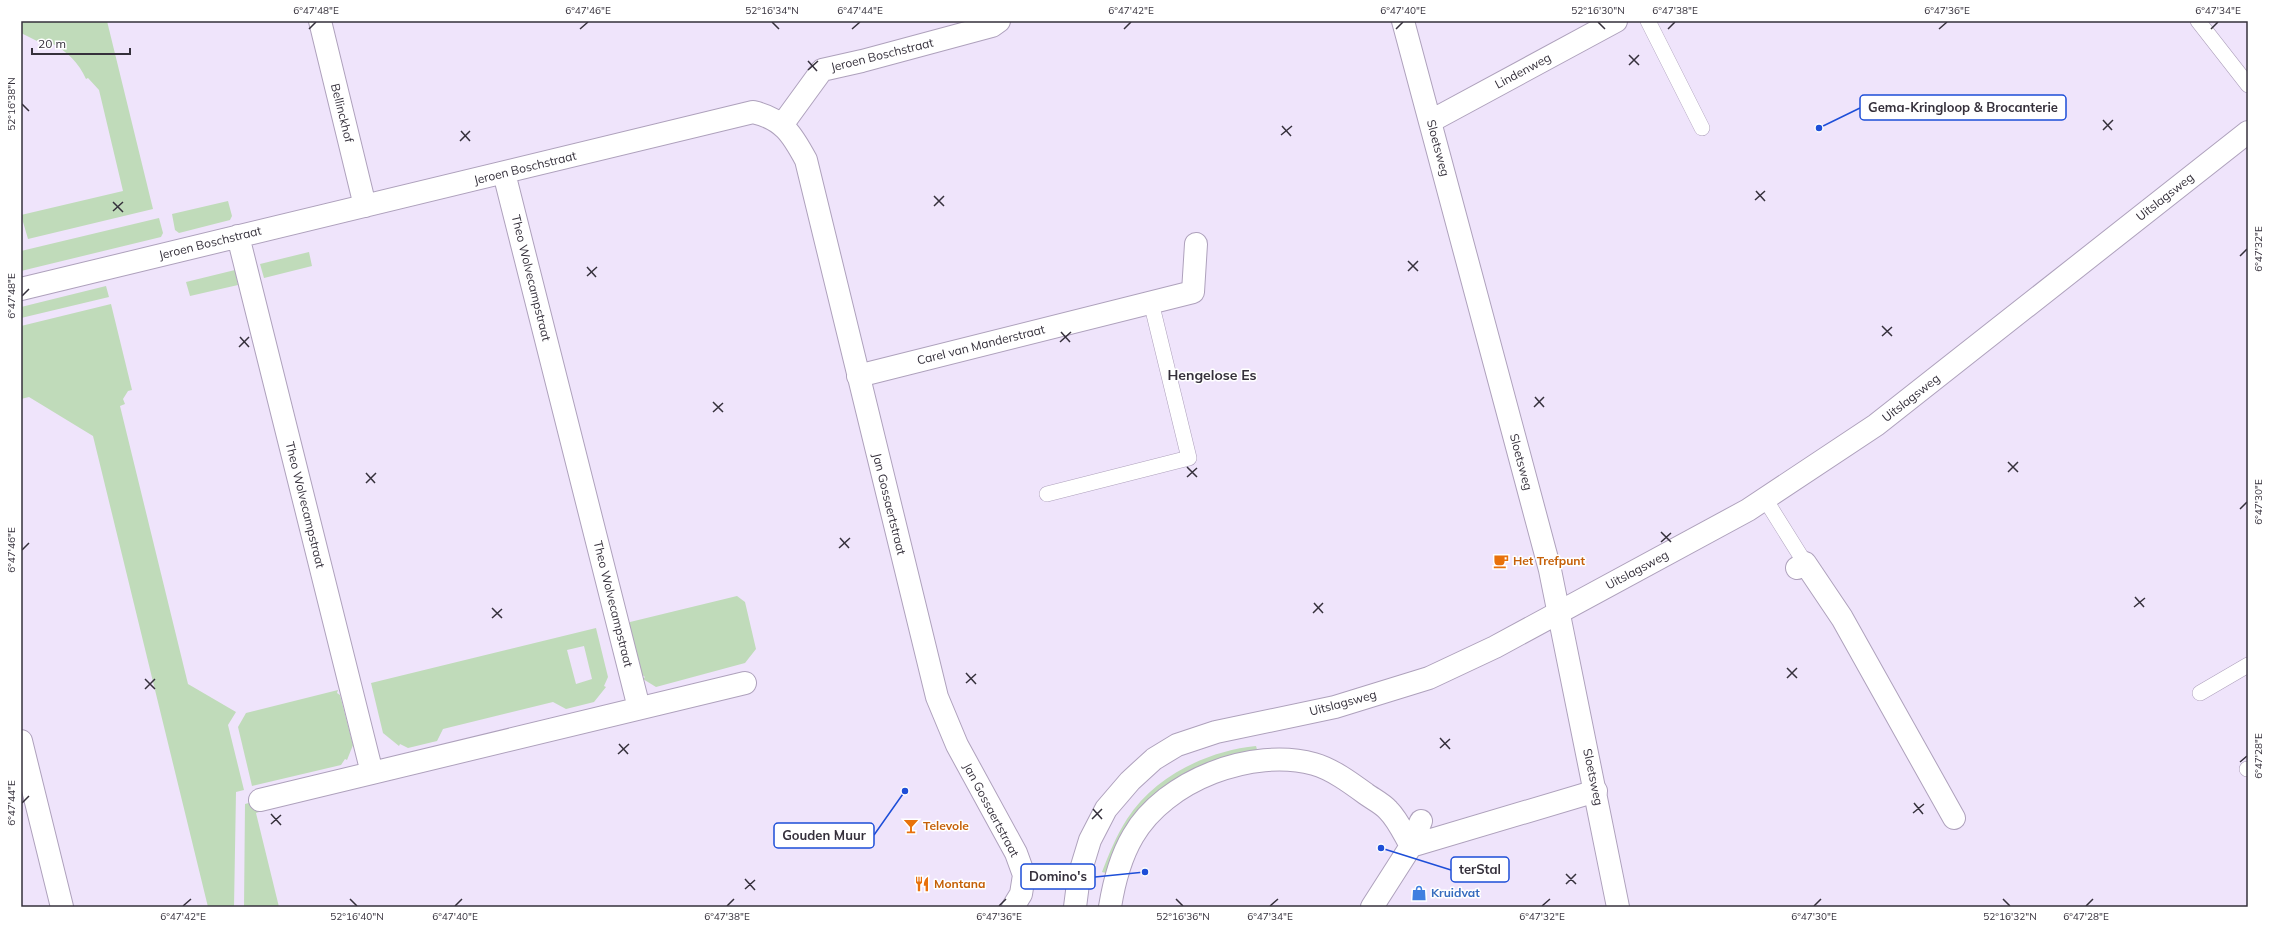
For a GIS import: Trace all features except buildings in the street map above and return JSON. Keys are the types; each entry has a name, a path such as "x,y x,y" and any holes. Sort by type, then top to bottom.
{"street":[{"name":"Bellinckhof","path":"320,21 365,206"},
{"name":"Jeroen Boschstraat","path":"21,289 753,112 768,116 782,124 822,70 992,26 999,21"},
{"name":"Sloetsweg","path":"1403,21 1550,570 1596,791 1618,907"},
{"name":"Lindenweg","path":"1431,121 1616,21"},
{"name":"Jan Gossaertstraat","path":"782,124 796,141 806,160 937,697 957,745 1016,853 1024,875"},
{"name":"Uitslagsweg","path":"1075,907 1079,876 1090,840 1106,809 1130,781 1154,759 1177,746 1216,732 1336,708 1429,678 1494,647 1559,613 1748,510 1876,425 2248,132"},
{"name":"Theo Wolvecampstraat","path":"504,173 639,708"},
{"name":"Theo Wolvecampstraat","path":"238,236 372,773"},
{"name":"Carel van Manderstraat","path":"858,376 1193,292 1196,244"},
{"path":"1801,565 1849,631 1954,818"},
{"path":"260,800 745,683"},
{"path":"21,741 62,907"},
{"path":"1110,907 1117,870 1130,842 1158,805 1188,783 1218,770 1250,763 1281,759 1314,764 1321,767 1352,783 1388,810 1411,846"},
{"path":"1411,846 1596,791"},
{"path":"1372,907 1411,846 1421,821"},
{"path":"1013,907 1021,894 1024,875 1079,876"}],"lane":[{"path":"1648,21 1702,128"},
{"path":"2198,21 2248,85"},
{"path":"1047,494 1189,458 1151,302"},
{"path":"1765,499 1801,565"},
{"path":"2200,693 2248,665"}],"green space":[{"path":"21,21 107,21 153,209 28,239 21,215 123,191 99,90 88,78 86,79 72,58 62,50 51,43 49,47 21,33"},
{"path":"228,201 232,216 230,220 179,233 175,230 172,214"},
{"path":"159,218 163,233 161,237 21,271 21,251"},
{"path":"309,252 312,266 264,278 260,264"},
{"path":"235,270 238,285 190,296 186,282"},
{"path":"106,286 109,297 21,318 21,307"},
{"path":"111,304 132,390 128,391 123,399 125,404 120,406 188,684 236,712 228,725 244,790 236,792 234,907 208,907 93,436 29,397 21,399 21,326"},
{"path":"737,596 745,602 756,649 745,663 656,687 643,679 645,677 641,674 629,624 630,622"},
{"path":"596,628 608,677 604,686 606,687 594,702 566,709 553,702 443,729 437,741 408,748 400,744 399,746 383,733 371,683","holes":["584,646 592,679 576,684 567,650"]},
{"path":"338,690 337,693 340,695 353,745 347,760 345,759 341,765 252,786 238,727 246,713"},
{"path":"1256,746 1258,753 1221,758 1203,765 1110,874 1102,872 1123,825 1152,790 1167,778 1201,760 1219,753"},
{"path":"256,801 259,812 256,813 279,907 244,907 245,804"}],"place":[{"name":"Gema-Kringloop & Brocanterie","path":"1819,128"},
{"name":"Het Trefpunt","path":"1501,561"},
{"name":"Gouden Muur","path":"905,791"},
{"name":"Televole","path":"911,826"},
{"name":"terStal","path":"1381,848"},
{"name":"Domino's","path":"1145,872"},
{"name":"Montana","path":"922,884"},
{"name":"Kruidvat","path":"1419,893"}],"district":[{"name":"Hengelose Es","path":"1212,375"}]}
